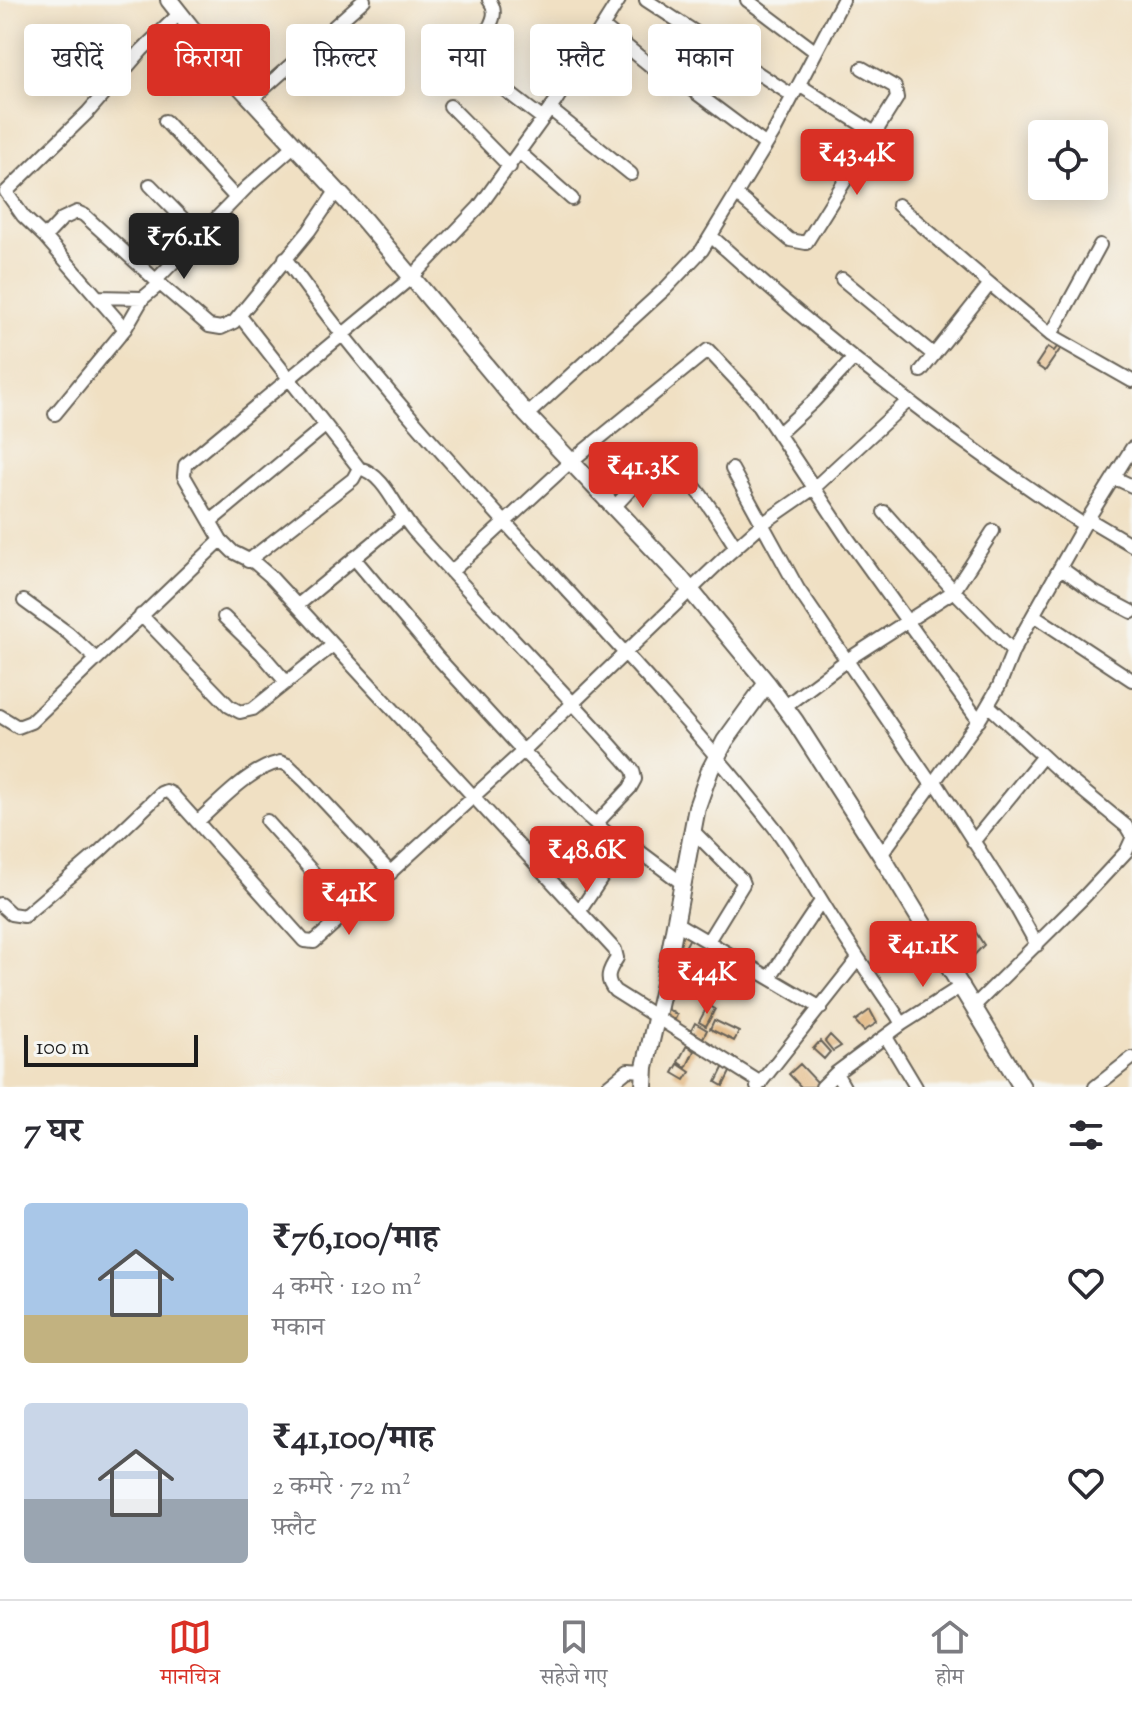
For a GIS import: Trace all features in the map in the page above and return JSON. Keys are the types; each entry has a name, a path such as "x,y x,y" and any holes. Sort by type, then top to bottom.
{"street":[{"path":"252,99 364,0"},
{"path":"489,0 494,6 494,17 482,39 478,54 480,63 494,79 631,174"},
{"path":"605,24 619,0"},
{"path":"646,0 796,91 875,133"},
{"path":"747,0 816,52"},
{"path":"527,415 666,288 702,250 766,145 843,0"},
{"path":"125,329 8,198 7,189 88,112 142,50 174,7 252,99 337,190 569,463 690,589 767,683 881,855 963,985 1022,1087"},
{"path":"632,51 658,72 691,89 766,145"},
{"path":"737,195 790,240 806,243 897,98 898,92 887,81 862,68"},
{"path":"559,96 479,207 412,277 185,465 184,476 221,540 233,552 262,568 298,605 617,953 608,974 610,985 656,1018 759,1085 858,959"},
{"path":"450,106 510,167"},
{"path":"165,121 236,198"},
{"path":"55,414 125,329 143,298 199,235 295,145"},
{"path":"520,153 572,199"},
{"path":"150,185 199,235"},
{"path":"45,237 62,219 77,212 84,215 209,326 216,328 227,326 240,316 309,231 337,190"},
{"path":"898,205 1051,335 1132,381"},
{"path":"711,236 766,287 853,359 998,468 1086,522 1132,545"},
{"path":"1051,335 1100,245"},
{"path":"285,258 342,335 504,523 626,652 772,824 902,1024"},
{"path":"842,279 934,355"},
{"path":"921,371 990,284"},
{"path":"97,297 143,298"},
{"path":"240,316 359,468 375,477 403,518 574,702 635,775 630,788 596,824"},
{"path":"451,572 569,463 706,349 757,402 979,721"},
{"path":"778,434 853,359"},
{"path":"0,904 11,914 24,916 99,852 162,792 172,794 304,941 311,943 321,938 523,751 690,589 762,524 814,488 908,401"},
{"path":"211,521 325,426"},
{"path":"881,855 979,721 999,686 1013,651 1132,448"},
{"path":"613,508 646,476 662,466 671,465 687,477 736,547"},
{"path":"248,561 353,479 359,468"},
{"path":"732,469 798,589 973,842 1037,945"},
{"path":"1115,478 1132,486"},
{"path":"884,512 954,591 1013,651"},
{"path":"298,605 403,518"},
{"path":"784,707 847,660 954,591 993,531"},
{"path":"0,716 13,726 26,726 221,540"},
{"path":"354,558 438,658 523,751 596,824 683,884"},
{"path":"1061,568 1094,592 1132,612"},
{"path":"24,601 68,633 96,659"},
{"path":"141,615 236,711 253,709 333,645"},
{"path":"1035,616 1132,680"},
{"path":"224,617 286,682"},
{"path":"607,1087 628,1070 644,1079 700,799 717,758 767,683"},
{"path":"975,1005 1126,852 1132,838 1126,826 988,705"},
{"path":"973,842 1043,756"},
{"path":"197,822 241,783 280,762 306,782 391,873"},
{"path":"267,821 351,911"},
{"path":"693,831 743,884 708,941"},
{"path":"579,912 625,843"},
{"path":"770,977 821,901"},
{"path":"676,923 821,1008"},
{"path":"822,1087 902,1024 963,985"},
{"path":"886,1037 916,1087"},
{"path":"1095,1087 1132,1058"},
{"path":"836,1073 844,1087"}],"building":[{"path":"1053,339 1063,345 1045,371 1036,365 1048,347 1054,351 1057,347 1051,343"},
{"path":"973,928 984,945 959,971 949,953"},
{"path":"679,929 691,936 683,951 676,944"},
{"path":"709,959 716,962 710,972 705,968"},
{"path":"708,1005 715,1009 706,1026 699,1022"},
{"path":"663,1006 677,1015 673,1023 661,1015"},
{"path":"870,1010 877,1023 864,1031 855,1021"},
{"path":"714,1020 739,1032 734,1041 710,1029"},
{"path":"695,1023 707,1030 703,1038 691,1031"},
{"path":"830,1035 841,1046 833,1051 825,1041"},
{"path":"820,1041 830,1052 824,1059 813,1049"},
{"path":"687,1045 694,1051 686,1068 678,1062"},
{"path":"678,1064 690,1072 685,1080 673,1073"},
{"path":"800,1064 819,1084 801,1087 789,1074"},
{"path":"724,1066 731,1070 723,1086 716,1082"}]}
